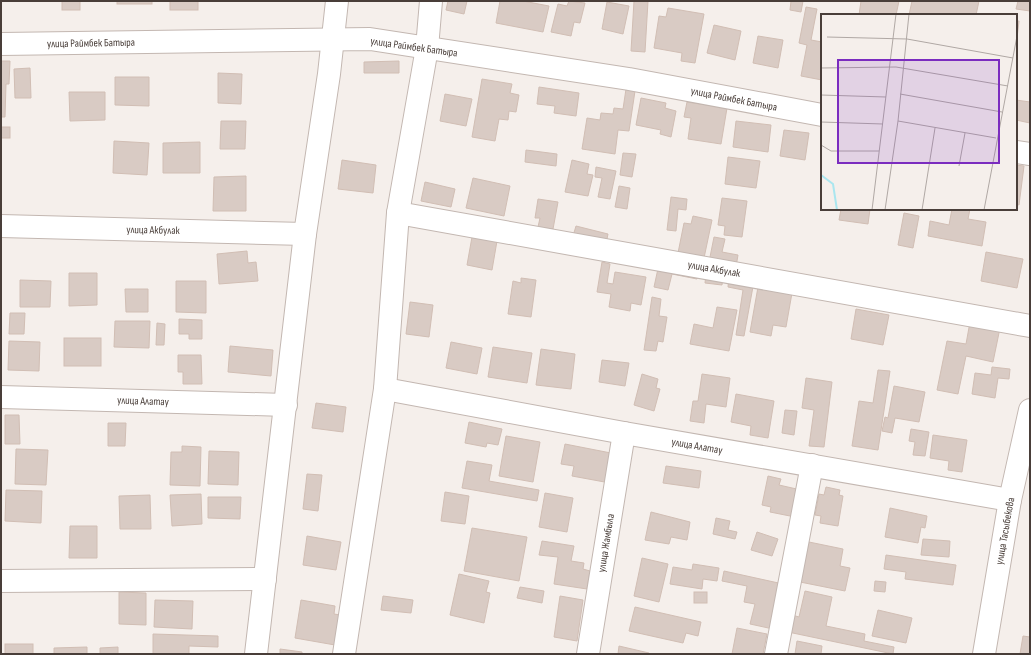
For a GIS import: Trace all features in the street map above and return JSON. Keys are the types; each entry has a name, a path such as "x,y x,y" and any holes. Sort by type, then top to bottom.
{"street":[{"path":"256,654 305,234 337,1"},
{"path":"344,654 384,389 398,213 427,48 431,1"},
{"name":"улица Раймбек Батыра","path":"1,44 370,39 629,79 821,115"},
{"path":"1017,152 1030,154"},
{"name":"улица Акбулак","path":"398,213 1030,326"},
{"name":"улица Акбулак","path":"1,226 305,234"},
{"name":"улица Алатау","path":"384,389 624,433 1010,500"},
{"name":"улица Алатау","path":"1,397 286,405"},
{"name":"улица Тасыбекова","path":"984,654 1010,500 1030,410"},
{"name":"улица Жамбыла","path":"588,654 624,433"},
{"path":"776,654 812,465"},
{"path":"1,581 265,579"}],"building":[{"path":"62,1 80,1 80,10 62,10"},
{"path":"117,1 152,1 152,4 117,4"},
{"path":"170,1 198,1 198,10 170,10"},
{"path":"448,1 467,1 464,14 446,10"},
{"path":"500,1 523,1 549,6 543,32 496,23"},
{"path":"569,1 585,3 580,23 574,22 571,36 551,32 558,4 567,6"},
{"path":"634,1 648,1 645,52 631,51"},
{"path":"791,1 803,1 801,12 790,10"},
{"path":"861,1 899,1 896,14 859,14"},
{"path":"912,1 979,1 976,14 909,14"},
{"path":"1018,1 1030,1 1030,11 1016,9"},
{"path":"607,2 629,6 623,34 602,29"},
{"path":"806,7 817,9 811,40 821,42 821,80 801,76 807,45 799,43"},
{"path":"668,8 704,14 695,63 681,61 682,53 654,48 659,16 666,17"},
{"path":"1017,21 1019,21 1017,38"},
{"path":"714,25 741,31 735,60 707,53"},
{"path":"758,36 783,40 778,68 753,63"},
{"path":"1,61 10,61 9,84 6,84 5,117 1,117"},
{"path":"399,61 399,73 364,73 364,62"},
{"path":"30,68 31,98 15,98 14,69"},
{"path":"218,73 242,74 241,104 218,103"},
{"path":"115,77 149,77 149,106 115,105"},
{"path":"482,79 512,84 510,93 519,95 516,112 509,111 508,120 499,119 495,141 472,137"},
{"path":"539,87 579,93 576,116 554,113 555,106 537,104"},
{"path":"626,89 635,91 629,131 618,130 615,154 582,149 587,118 600,120 601,113 613,114 614,108 623,109"},
{"path":"69,92 105,92 105,120 70,121"},
{"path":"445,94 472,99 466,126 440,121"},
{"path":"641,98 666,103 665,108 676,111 671,137 660,134 661,130 636,125"},
{"path":"1017,100 1030,102 1030,123 1017,120"},
{"path":"687,102 727,108 721,144 688,139 691,118 684,117"},
{"path":"221,121 246,121 245,149 220,149"},
{"path":"736,121 771,125 768,152 733,147"},
{"path":"1,127 10,127 10,138 1,138"},
{"path":"784,130 809,133 805,160 780,156"},
{"path":"114,141 149,143 147,175 113,173"},
{"path":"200,142 200,173 163,173 163,143"},
{"path":"526,150 557,154 556,166 525,162"},
{"path":"623,153 636,154 632,177 620,175"},
{"path":"728,157 760,161 756,188 725,184"},
{"path":"342,160 376,165 373,193 338,189"},
{"path":"572,160 589,164 587,174 593,175 588,196 565,192"},
{"path":"1017,165 1024,166 1019,205 1017,204"},
{"path":"596,167 616,171 610,199 598,197 602,178 595,177"},
{"path":"246,176 246,211 213,211 214,177"},
{"path":"473,178 510,186 504,216 466,208"},
{"path":"425,182 455,189 451,207 421,201"},
{"path":"619,186 630,188 627,209 615,207"},
{"path":"671,197 687,199 686,210 678,209 676,231 667,230"},
{"path":"722,198 747,201 742,237 724,235 725,226 718,225"},
{"path":"538,199 558,202 553,229 538,227 540,218 535,218"},
{"path":"841,210 870,210 868,224 839,220"},
{"path":"952,210 970,210 968,219 986,222 982,246 928,236 930,221 949,225"},
{"path":"904,213 919,216 913,248 898,245"},
{"path":"693,216 712,220 704,258 678,253 684,223 691,224"},
{"path":"576,226 608,234 606,244 573,236"},
{"path":"472,237 497,241 492,270 467,265"},
{"path":"714,237 725,239 722,252 738,255 736,267 709,262"},
{"path":"247,251 248,263 256,262 258,281 219,284 217,254"},
{"path":"986,252 1023,259 1017,288 981,281"},
{"path":"602,262 610,264 607,283 613,284 615,272 646,277 641,305 631,303 630,311 609,307 611,294 597,292"},
{"path":"659,264 699,272 697,279 672,274 668,290 654,287"},
{"path":"69,273 97,273 97,305 69,306"},
{"path":"706,274 723,277 722,285 705,283"},
{"path":"729,277 754,281 744,336 736,335 743,290 728,287"},
{"path":"521,278 536,280 531,317 508,314 513,281 521,283"},
{"path":"20,280 51,281 50,307 20,307"},
{"path":"176,281 206,281 206,313 176,312"},
{"path":"758,287 792,293 786,327 773,325 771,336 750,332"},
{"path":"125,289 148,289 148,312 126,312"},
{"path":"652,297 661,299 659,316 667,317 663,342 658,341 656,351 644,350"},
{"path":"410,302 433,305 429,337 406,334"},
{"path":"717,307 737,310 729,351 690,344 694,324 713,328"},
{"path":"856,309 889,315 883,345 851,339"},
{"path":"10,313 25,313 24,334 9,334"},
{"path":"179,319 202,320 202,339 189,339 189,334 179,334"},
{"path":"115,321 150,321 149,348 114,347"},
{"path":"970,322 1000,328 993,362 966,356 958,394 937,390 947,341 966,344"},
{"path":"157,323 165,324 164,345 156,345"},
{"path":"64,338 101,338 101,366 64,366"},
{"path":"9,341 40,342 39,371 8,370"},
{"path":"451,342 482,348 477,374 446,368"},
{"path":"230,346 273,350 271,376 228,372"},
{"path":"493,347 532,353 527,383 488,377"},
{"path":"541,349 575,354 571,389 536,385"},
{"path":"178,355 201,355 202,384 183,384 183,372 178,372"},
{"path":"602,360 629,363 625,386 599,382"},
{"path":"992,367 1010,369 1009,379 998,378 995,398 972,394 975,373 991,375"},
{"path":"878,370 890,371 878,450 852,446 859,401 873,403"},
{"path":"642,374 658,379 656,388 660,389 654,411 634,405"},
{"path":"702,374 730,378 726,407 706,404 704,423 690,421 693,401 698,401"},
{"path":"806,378 832,382 824,447 809,446 814,410 802,408"},
{"path":"894,386 925,392 919,422 895,418 892,433 882,431 885,417 888,418"},
{"path":"736,394 774,401 768,438 750,435 751,426 731,422"},
{"path":"316,403 346,407 343,432 312,428"},
{"path":"785,410 797,411 794,435 782,433"},
{"path":"5,415 19,415 20,444 5,444"},
{"path":"469,422 502,429 498,445 487,443 486,447 465,443"},
{"path":"108,423 126,423 125,446 108,446"},
{"path":"911,429 929,432 925,456 913,455 915,442 909,441"},
{"path":"933,435 967,440 962,472 948,470 949,461 930,458"},
{"path":"506,436 540,442 533,482 499,476"},
{"path":"565,444 616,454 610,483 572,476 574,466 561,464"},
{"path":"182,446 201,447 200,486 170,485 171,452 182,452"},
{"path":"16,449 48,450 46,485 15,484"},
{"path":"209,451 239,452 238,485 208,484"},
{"path":"467,461 492,465 489,481 539,490 537,501 462,488"},
{"path":"666,466 701,471 699,488 663,483"},
{"path":"307,474 322,475 318,511 303,509"},
{"path":"768,476 781,479 779,485 801,490 795,517 770,512 771,507 762,505"},
{"path":"826,487 840,490 839,495 843,496 838,526 820,523 821,516 815,515 819,494 824,495"},
{"path":"6,490 42,491 41,523 5,521"},
{"path":"445,492 469,496 465,524 441,521"},
{"path":"545,493 573,498 567,532 539,527"},
{"path":"201,494 202,524 172,526 170,495"},
{"path":"150,495 151,529 120,529 119,496"},
{"path":"208,497 241,497 240,519 208,518"},
{"path":"890,508 927,516 925,528 921,527 918,543 885,537"},
{"path":"651,512 690,522 687,540 671,537 669,544 645,540"},
{"path":"716,518 730,521 728,530 737,532 735,539 713,534"},
{"path":"70,526 97,526 97,558 69,558"},
{"path":"472,528 527,537 519,581 464,571"},
{"path":"757,532 778,539 772,556 751,550"},
{"path":"307,536 341,542 336,570 303,565"},
{"path":"923,539 950,541 949,557 921,555"},
{"path":"542,541 574,546 571,561 584,563 583,569 590,571 587,589 554,584 558,557 539,555"},
{"path":"809,542 843,549 840,566 850,568 845,591 800,582"},
{"path":"886,555 956,565 953,585 905,579 906,572 884,569"},
{"path":"642,558 668,564 659,602 634,596"},
{"path":"693,564 719,568 717,581 703,579 702,589 670,584 673,567 692,570"},
{"path":"724,571 783,584 773,629 750,624 755,604 744,602 747,586 722,581"},
{"path":"459,574 489,581 486,592 490,593 484,623 450,615"},
{"path":"875,581 886,582 885,592 874,591"},
{"path":"520,587 544,591 542,603 517,598"},
{"path":"805,591 832,597 826,626 865,634 864,641 894,647 893,654 788,632 792,615 799,617"},
{"path":"119,592 146,593 146,625 119,624"},
{"path":"694,592 707,592 707,603 694,603"},
{"path":"383,596 413,600 411,613 381,610"},
{"path":"560,596 583,600 577,641 554,637"},
{"path":"155,600 193,601 192,629 154,627"},
{"path":"301,600 335,606 334,614 340,615 335,645 295,638"},
{"path":"635,607 701,622 698,636 686,633 683,643 629,631"},
{"path":"878,610 912,618 906,643 872,636"},
{"path":"737,628 767,634 763,654 732,654"},
{"path":"153,634 218,636 218,647 189,646 189,654 153,654"},
{"path":"1023,636 1030,637 1030,654 1020,654"},
{"path":"797,641 822,646 821,654 795,654"},
{"path":"5,644 33,644 33,654 5,654"},
{"path":"619,646 649,653 649,654 618,654"},
{"path":"87,647 87,654 54,654 54,648"},
{"path":"118,647 118,654 100,654 100,648"},
{"path":"280,649 302,652 302,654 280,654"}]}
